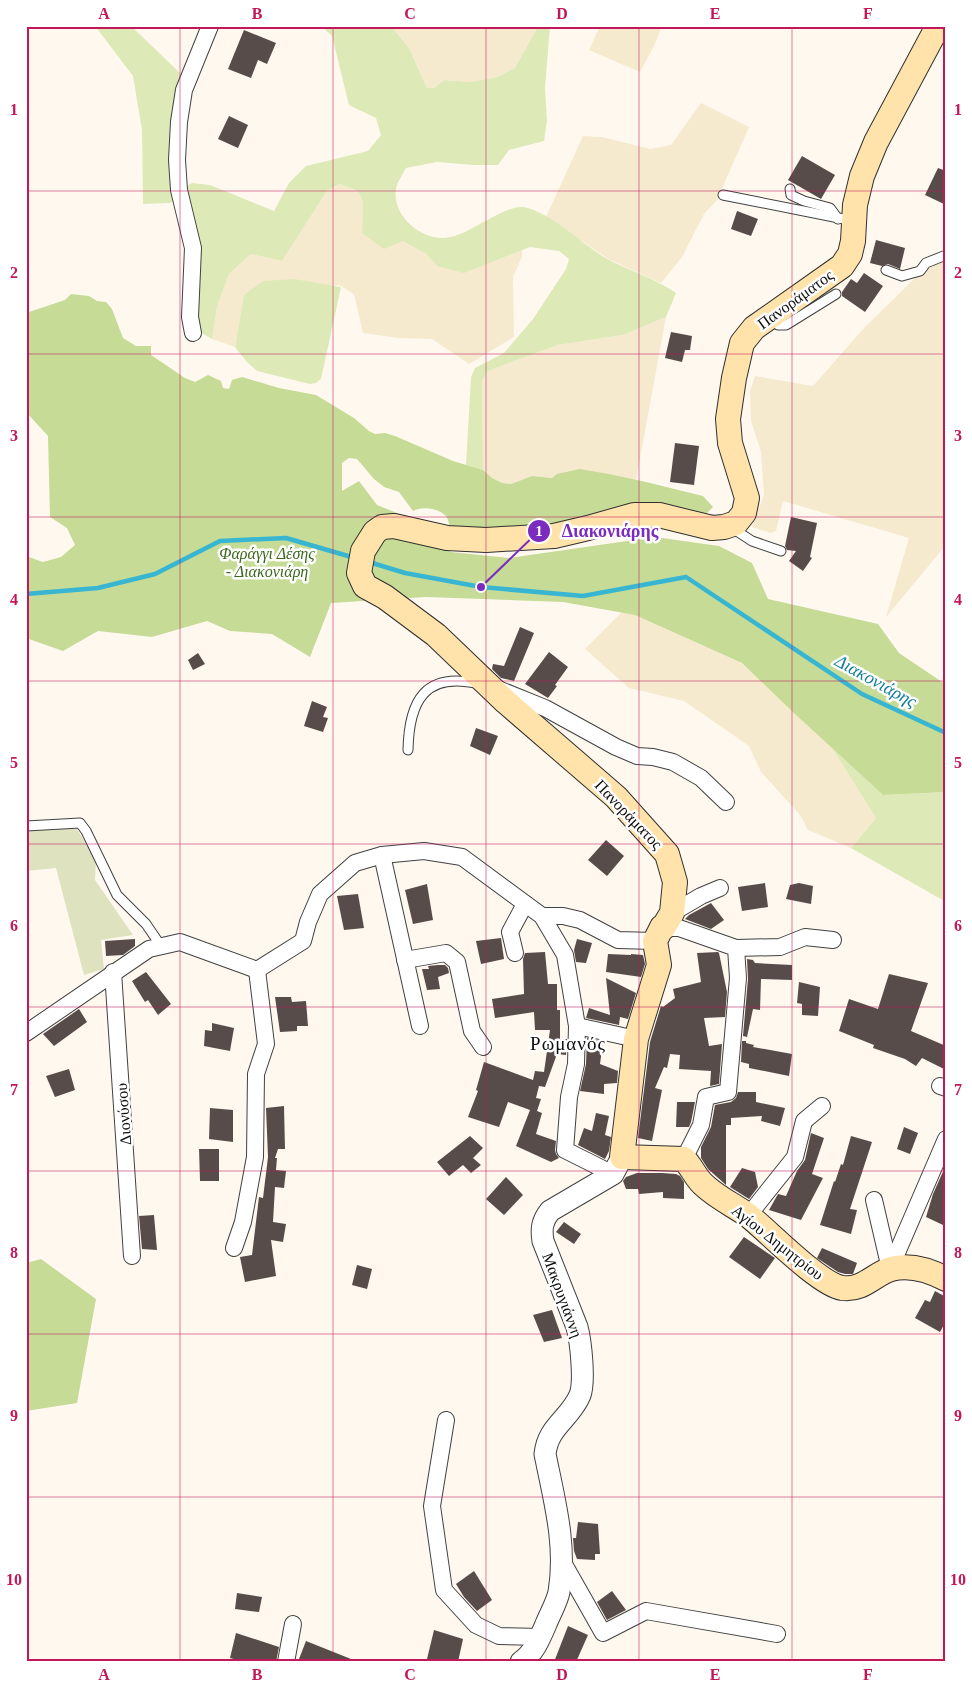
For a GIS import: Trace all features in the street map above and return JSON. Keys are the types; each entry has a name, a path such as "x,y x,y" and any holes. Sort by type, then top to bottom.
{"main road":[{"name":"Πανοράματος","path":"617,1165 636,1039 659,964 663,927 675,882 667,854 616,797 491,687 436,635 386,597 365,586 359,574 361,558 374,532 382,527 394,526 447,538 486,540 554,536 641,514 671,517 707,527 729,526 742,518 747,502 728,432 729,407 742,343 754,328 768,317 842,266 850,254 854,241 846,220 855,204 862,176 876,142 938,26"},
{"path":"617,1165 684,1159"},
{"name":"Αγίου Δημητρίου","path":"684,1159 703,1185 748,1216 832,1284 842,1288 865,1284 890,1269 909,1267 924,1269 946,1279"}],"street":[{"path":"193,333 190,317 193,248 179,190 179,122 184,90 210,26"},
{"path":"491,687 544,708 616,748 638,756 653,757 673,762 701,778 726,802"},
{"path":"257,970 303,941 308,922 320,894 354,862 382,855 424,850 462,857 542,916 565,955 578,1026 576,1064 569,1098 565,1150 617,1165"},
{"path":"382,855 420,1026"},
{"path":"663,927 701,896 720,888"},
{"path":"514,952 510,932 526,904"},
{"path":"542,916 564,916 580,920 618,940 663,927 679,928 736,948 780,946 805,937 833,940"},
{"path":"26,1033 149,948 180,942 257,970"},
{"path":"684,1159 701,1125 706,1097 728,1092 738,978 736,948"},
{"path":"405,960 446,953 457,962 472,1031 483,1047"},
{"path":"234,1248 243,1222 255,1157 256,1074 266,1044 257,970"},
{"name":"Διονύσου","path":"113,972 132,1256"},
{"path":"578,1026 636,1039"},
{"path":"748,1216 795,1157 804,1121 822,1106"},
{"path":"890,1269 946,1139"},
{"name":"Μακρυγιάννη","path":"521,1662 528,1657 541,1638 558,1593 561,1560 560,1537 545,1454 546,1445 550,1436 580,1396 582,1385 580,1338 542,1241 544,1218 555,1207 617,1165"},
{"path":"874,1200 890,1269"},
{"path":"446,1420 432,1506 444,1590 476,1625 498,1636 541,1638"},
{"path":"561,1560 603,1634 646,1611 777,1634"},
{"path":"286,1662 293,1624"}],"lane":[{"path":"790,189 791,195 804,201 830,208 846,220"},
{"path":"723,195 846,220"},
{"path":"886,270 902,276 920,271 926,263 946,255"},
{"path":"768,317 778,325 786,325 836,294"},
{"path":"729,526 752,541 782,552"},
{"path":"408,750 408,729 412,715 418,701 431,686 452,680 491,687"},
{"path":"26,826 80,823 86,831 117,895 146,924 161,946"}],"shaded area":[{"path":"391,26 538,26 515,68 497,77 471,82 444,80 434,88 427,88 409,48"},
{"path":"600,26 662,26 640,72 589,50"},
{"path":"701,103 749,127 717,200 704,214 682,257 661,283 610,260 546,217 583,136 602,137 650,149 671,145"},
{"path":"339,184 358,191 363,202 362,233 403,241 426,254 437,266 495,261 522,250 522,257 513,277 514,337 469,364 432,339 398,338 363,333 354,294 339,285 244,295 235,347 212,339 217,307 229,274 251,254 282,261 327,191"},
{"path":"946,259 946,545 886,617 909,538 783,501 776,531 771,533 752,527 764,495 761,452 751,421 750,391 755,376 813,386 864,328 914,279"},
{"path":"666,317 636,480 609,474 552,478 532,476 511,484 502,483 492,478 483,470 482,381 488,371 558,345 623,335"},
{"path":"622,612 635,615 742,663 832,748 876,818 851,848 808,830 800,815 761,772 749,746 684,701 629,688 585,649"}],"green space":[{"path":"95,26 131,26 180,73 177,199 170,203 143,204 142,130 133,76"},
{"path":"321,26 391,26 409,48 427,88 434,88 444,80 471,82 497,77 515,68 538,26 550,26 545,88 547,121 544,141 509,150 498,165 437,162 406,168 396,189 398,207 409,223 416,229 434,237 443,238 464,232 509,210 519,207 528,208 561,225 611,261 676,293 666,317 623,335 558,345 488,371 482,381 483,470 466,465 471,377 475,368 504,353 533,319 566,269 569,259 559,251 530,247 464,273 437,266 426,254 403,241 384,249 362,233 363,202 358,191 339,184 327,191 282,261 251,254 229,274 217,307 212,339 200,332 196,317 185,187 192,183 210,185 274,211 289,183 306,166 368,151 381,135 376,118 349,105 332,36"},
{"path":"294,279 341,287 321,379 316,383 310,384 257,371 235,347 244,295 263,281"},
{"name":"Φαράγγι Δέσης - Διακονιάρη","path":"71,294 89,296 97,301 106,302 112,309 123,338 136,346 151,346 151,355 185,378 195,382 208,375 221,381 223,388 229,389 232,380 242,377 279,388 316,395 354,418 375,434 385,433 395,436 453,461 483,470 492,478 502,483 511,484 532,476 552,478 557,474 580,469 703,496 713,507 706,514 548,532 450,528 447,517 439,511 425,508 413,511 399,492 384,487 374,479 357,459 349,458 342,463 342,491 359,481 377,505 422,523 451,552 509,558 655,537 719,546 752,563 768,599 878,624 899,653 946,683 946,792 883,795 742,663 635,615 563,602 426,597 331,603 310,657 272,634 230,631 207,621 152,637 98,631 63,651 26,638 26,556 43,562 61,557 75,545 67,528 50,517 48,436 26,412 26,313 65,300"},
{"path":"832,748 883,795 946,792 946,902 851,848 876,818"},
{"path":"26,829 77,829 96,860 95,880 133,935 101,940 104,969 84,975 56,868 26,871"},
{"path":"41,1259 96,1299 77,1403 26,1411 26,1263"}],"building":[{"path":"244,30 276,43 267,64 258,60 251,78 228,69"},
{"path":"229,116 248,125 238,148 218,139"},
{"path":"802,156 835,175 821,199 788,180"},
{"path":"938,168 946,171 946,205 925,195"},
{"path":"737,211 758,219 751,236 731,229"},
{"path":"876,240 905,248 900,269 888,264 882,266 870,263"},
{"path":"864,273 883,286 865,312 842,296 842,292 851,279 857,283"},
{"path":"671,332 692,336 690,350 685,350 682,362 665,358"},
{"path":"675,443 699,446 694,485 670,482"},
{"path":"791,517 817,523 810,557 812,558 803,571 789,561 796,551 787,550 785,546"},
{"path":"520,627 534,633 514,681 501,678 492,669 493,664 504,666"},
{"path":"549,652 568,667 548,698 525,684"},
{"path":"198,653 205,664 193,670 188,660"},
{"path":"312,701 327,707 323,717 328,718 323,732 304,726"},
{"path":"476,728 498,736 490,755 470,746"},
{"path":"606,840 624,856 607,876 588,860"},
{"path":"765,883 768,907 742,911 738,887"},
{"path":"799,883 813,886 811,904 786,899 790,885"},
{"path":"427,884 433,920 413,924 405,890"},
{"path":"358,894 364,928 344,930 337,896"},
{"path":"711,903 724,920 711,929 685,919 689,915"},
{"path":"501,938 504,959 481,964 476,941"},
{"path":"135,939 135,946 123,955 106,956 105,941"},
{"path":"577,939 592,943 586,963 576,962 574,950"},
{"path":"545,952 548,984 557,984 557,1010 560,1010 560,1039 567,1039 566,1055 557,1054 545,1087 539,1086 536,1098 541,1099 537,1111 542,1113 536,1134 556,1141 555,1150 559,1158 551,1162 516,1146 530,1110 508,1102 499,1127 468,1117 478,1091 476,1090 484,1062 533,1080 535,1071 544,1072 550,1030 535,1030 534,1012 495,1018 492,999 524,994 523,959 525,953"},
{"path":"718,952 727,992 725,1017 704,1018 709,1046 722,1044 719,1084 710,1086 711,1071 679,1069 680,1055 670,1054 667,1068 664,1067 655,1088 662,1090 652,1141 638,1138 650,1042 661,1006 663,1007 675,998 673,989 701,982 697,953"},
{"path":"608,954 643,955 645,964 641,977 606,972"},
{"path":"747,959 753,960 755,963 792,965 792,980 761,979 760,1010 753,1009 747,1037 743,1036 748,979"},
{"path":"445,965 449,973 438,977 440,989 427,990 422,969 429,969 428,966"},
{"path":"146,972 171,1004 158,1015 148,1000 145,1002 132,981"},
{"path":"889,974 928,983 911,1031 946,1046 946,1070 922,1058 916,1066 905,1059 873,1048 874,1045 839,1031 849,999 878,1009"},
{"path":"606,978 636,993 628,1019 620,1017 619,1025 586,1018 589,1008 610,1015"},
{"path":"799,982 820,987 818,1016 802,1015 802,1004 797,1003"},
{"path":"275,997 291,997 292,1002 306,1001 308,1026 297,1026 297,1031 280,1032"},
{"path":"79,1009 87,1022 54,1046 43,1034"},
{"path":"212,1023 234,1028 230,1051 204,1046 205,1030 212,1031"},
{"path":"587,1038 603,1042 600,1064 618,1071 617,1083 604,1084 604,1094 580,1091 586,1064"},
{"path":"742,1041 754,1045 753,1047 792,1054 789,1076 749,1068 749,1064 741,1062"},
{"path":"69,1069 75,1090 55,1097 46,1076"},
{"path":"738,1092 756,1092 756,1102 785,1108 780,1126 761,1121 762,1116 731,1118 731,1125 726,1125 726,1185 708,1169 701,1158 701,1147 711,1127 715,1105 731,1102 736,1098"},
{"path":"677,1102 695,1102 689,1127 676,1127"},
{"path":"284,1106 285,1149 278,1149 275,1158 277,1158 276,1170 286,1171 284,1188 275,1187 273,1222 286,1224 283,1242 271,1240 276,1276 245,1282 240,1257 252,1255 259,1197 263,1198 268,1157 266,1108"},
{"path":"210,1108 233,1110 233,1142 209,1139"},
{"path":"596,1113 609,1116 605,1135 611,1137 609,1151 605,1159 578,1145 584,1128 592,1131"},
{"path":"904,1127 918,1133 910,1154 897,1149"},
{"path":"811,1133 824,1138 812,1174 823,1178 801,1220 769,1210 778,1194 786,1196 797,1171 805,1160"},
{"path":"470,1136 483,1148 473,1158 481,1165 471,1173 463,1165 449,1176 437,1162"},
{"path":"851,1136 872,1142 850,1209 857,1210 851,1234 820,1225 834,1181 841,1164 843,1165"},
{"path":"199,1149 219,1149 219,1181 200,1181"},
{"path":"946,1165 946,1216 943,1225 926,1217 933,1194"},
{"path":"742,1168 755,1172 758,1187 749,1199 730,1187"},
{"path":"637,1173 662,1173 680,1176 684,1182 684,1199 663,1198 663,1192 639,1194 638,1189 626,1189 623,1181 626,1177"},
{"path":"506,1177 523,1195 504,1215 486,1199"},
{"path":"154,1215 157,1250 142,1249 139,1216"},
{"path":"564,1222 581,1234 574,1244 556,1232"},
{"path":"744,1237 775,1258 760,1279 729,1257"},
{"path":"822,1248 857,1263 853,1274 838,1272 817,1258"},
{"path":"357,1265 372,1269 367,1289 352,1285"},
{"path":"935,1291 946,1297 946,1321 940,1332 915,1318 925,1300 930,1302"},
{"path":"552,1310 562,1338 544,1342 533,1315"},
{"path":"578,1522 598,1524 600,1554 595,1554 595,1560 577,1559 573,1538 576,1538"},
{"path":"474,1571 492,1600 477,1611 464,1597 456,1584"},
{"path":"612,1591 626,1610 607,1620 597,1602"},
{"path":"237,1593 262,1597 259,1612 235,1609"},
{"path":"568,1626 588,1635 576,1662 554,1662"},
{"path":"434,1630 463,1639 458,1662 439,1662 427,1659"},
{"path":"236,1633 279,1647 276,1662 245,1662 230,1658"},
{"path":"306,1641 356,1662 305,1662 299,1659"}],"waterway":[{"name":"Διακονιάρης","path":"26,594 98,588 155,574 220,541 286,538 355,558"},
{"name":"Διακονιάρης","path":"369,562 405,573 481,587 583,596 686,577 862,694 946,733"}],"place":[{"name":"Διακονιάρης","path":"481,587"}],"district":[{"name":"Ρωμανός","path":"568,1043"}]}
